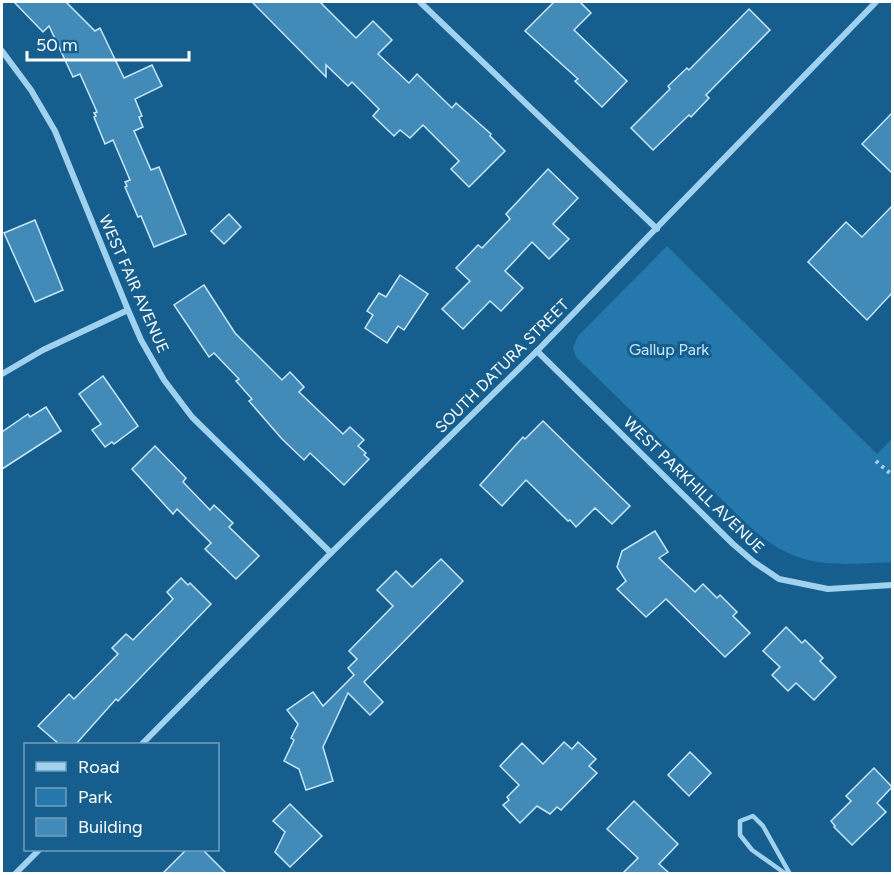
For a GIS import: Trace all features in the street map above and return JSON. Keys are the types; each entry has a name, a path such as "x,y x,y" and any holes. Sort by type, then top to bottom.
{"street":[{"path":"420,2 657,229"},
{"name":"SOUTH DATURA STREET","path":"143,743 331,553 537,351 876,2"},
{"name":"WEST FAIR AVENUE","path":"2,51 31,90 55,131 141,340 164,380 192,417 331,553"},
{"path":"2,374 43,350 128,310"},
{"name":"WEST PARKHILL AVENUE","path":"537,351 754,562 780,579 828,589 892,585"},
{"path":"15,873 37,851"}],"lane":[{"path":"753,816 763,826 788,873 752,850 740,835 740,821 753,816"}],"path":[{"path":"876,461 892,475"}],"green space":[{"name":"Gallup Park","path":"667,246 877,454 892,439 892,562 833,564 816,562 800,558 767,541 576,357 573,348 578,336"}],"building":[{"path":"14,2 66,2 95,31 100,28 124,78 152,65 162,86 135,99 142,116 139,117 143,127 134,131 151,170 159,167 186,234 154,247 125,187 127,186 125,182 130,180 113,140 105,144 94,117 96,116 94,113 97,112 80,74 73,77 49,26 43,32"},
{"path":"252,2 320,2 356,38 373,21 392,40 378,54 409,83 417,74 452,108 456,103 491,134 490,136 505,151 469,187 451,169 459,161 423,125 410,138 400,130 394,136 373,116 379,109 352,82 348,86 326,65 326,77"},
{"path":"554,2 580,2 591,13 574,30 627,81 602,107 575,81 578,79 525,31"},
{"path":"749,9 770,30 706,95 709,98 691,117 689,115 653,150 631,128 670,89 668,86 687,68 689,70"},
{"path":"892,113 892,173 862,144"},
{"path":"548,169 578,198 553,224 569,239 549,259 532,242 505,271 523,288 501,311 490,301 463,329 442,309 470,281 456,268 478,245 482,248 510,219 506,214"},
{"path":"892,206 892,293 867,320 808,262 846,222 862,237"},
{"path":"229,214 241,227 224,244 211,231"},
{"path":"35,220 63,290 35,302 4,233"},
{"path":"400,275 428,294 404,330 398,326 387,343 365,328 373,315 367,311 379,293 386,297"},
{"path":"204,285 235,333 282,380 290,372 304,387 299,392 343,434 350,427 364,440 358,446 369,459 344,485 310,453 304,460 249,401 252,399 236,381 239,379 214,353 209,357 174,305"},
{"path":"103,376 138,426 114,444 112,442 105,447 92,430 101,424 79,394"},
{"path":"46,407 61,431 2,469 2,432 28,414 30,417"},
{"path":"543,421 630,506 612,524 595,508 576,527 526,480 502,506 480,485 523,437 525,439"},
{"path":"155,446 186,478 183,482 210,510 214,505 233,523 229,527 259,556 236,579 205,549 211,543 177,509 173,514 132,469"},
{"path":"655,531 668,552 659,558 695,592 703,584 717,598 720,595 737,612 733,616 750,633 725,657 666,599 646,617 617,589 626,581 617,567 622,551"},
{"path":"441,559 463,581 364,682 383,702 370,715 348,693 323,747 333,781 306,790 299,769 284,761 294,740 291,738 298,724 287,710 313,692 323,706 354,675 348,668 357,659 349,651 393,606 377,590 396,571 412,587"},
{"path":"181,578 188,585 190,583 211,604 118,701 116,699 77,743 58,743 38,726 69,694 74,699 118,654 112,648 126,634 133,640 173,599 167,592"},
{"path":"786,627 802,643 805,640 823,658 820,661 836,677 814,700 796,683 788,691 772,675 780,667 763,651"},
{"path":"564,742 572,749 578,742 596,759 589,766 597,773 561,810 557,807 550,814 537,806 520,823 503,805 509,800 507,797 519,785 500,766 522,743 543,764"},
{"path":"690,752 711,773 689,796 668,775"},
{"path":"874,768 892,787 877,803 886,812 852,845 831,821 851,801 846,796"},
{"path":"634,801 678,844 659,864 669,873 623,873 638,858 607,829"},
{"path":"290,804 322,836 290,867 275,852 285,832 273,821"},
{"path":"185,851 204,851 226,873 163,873"}]}
